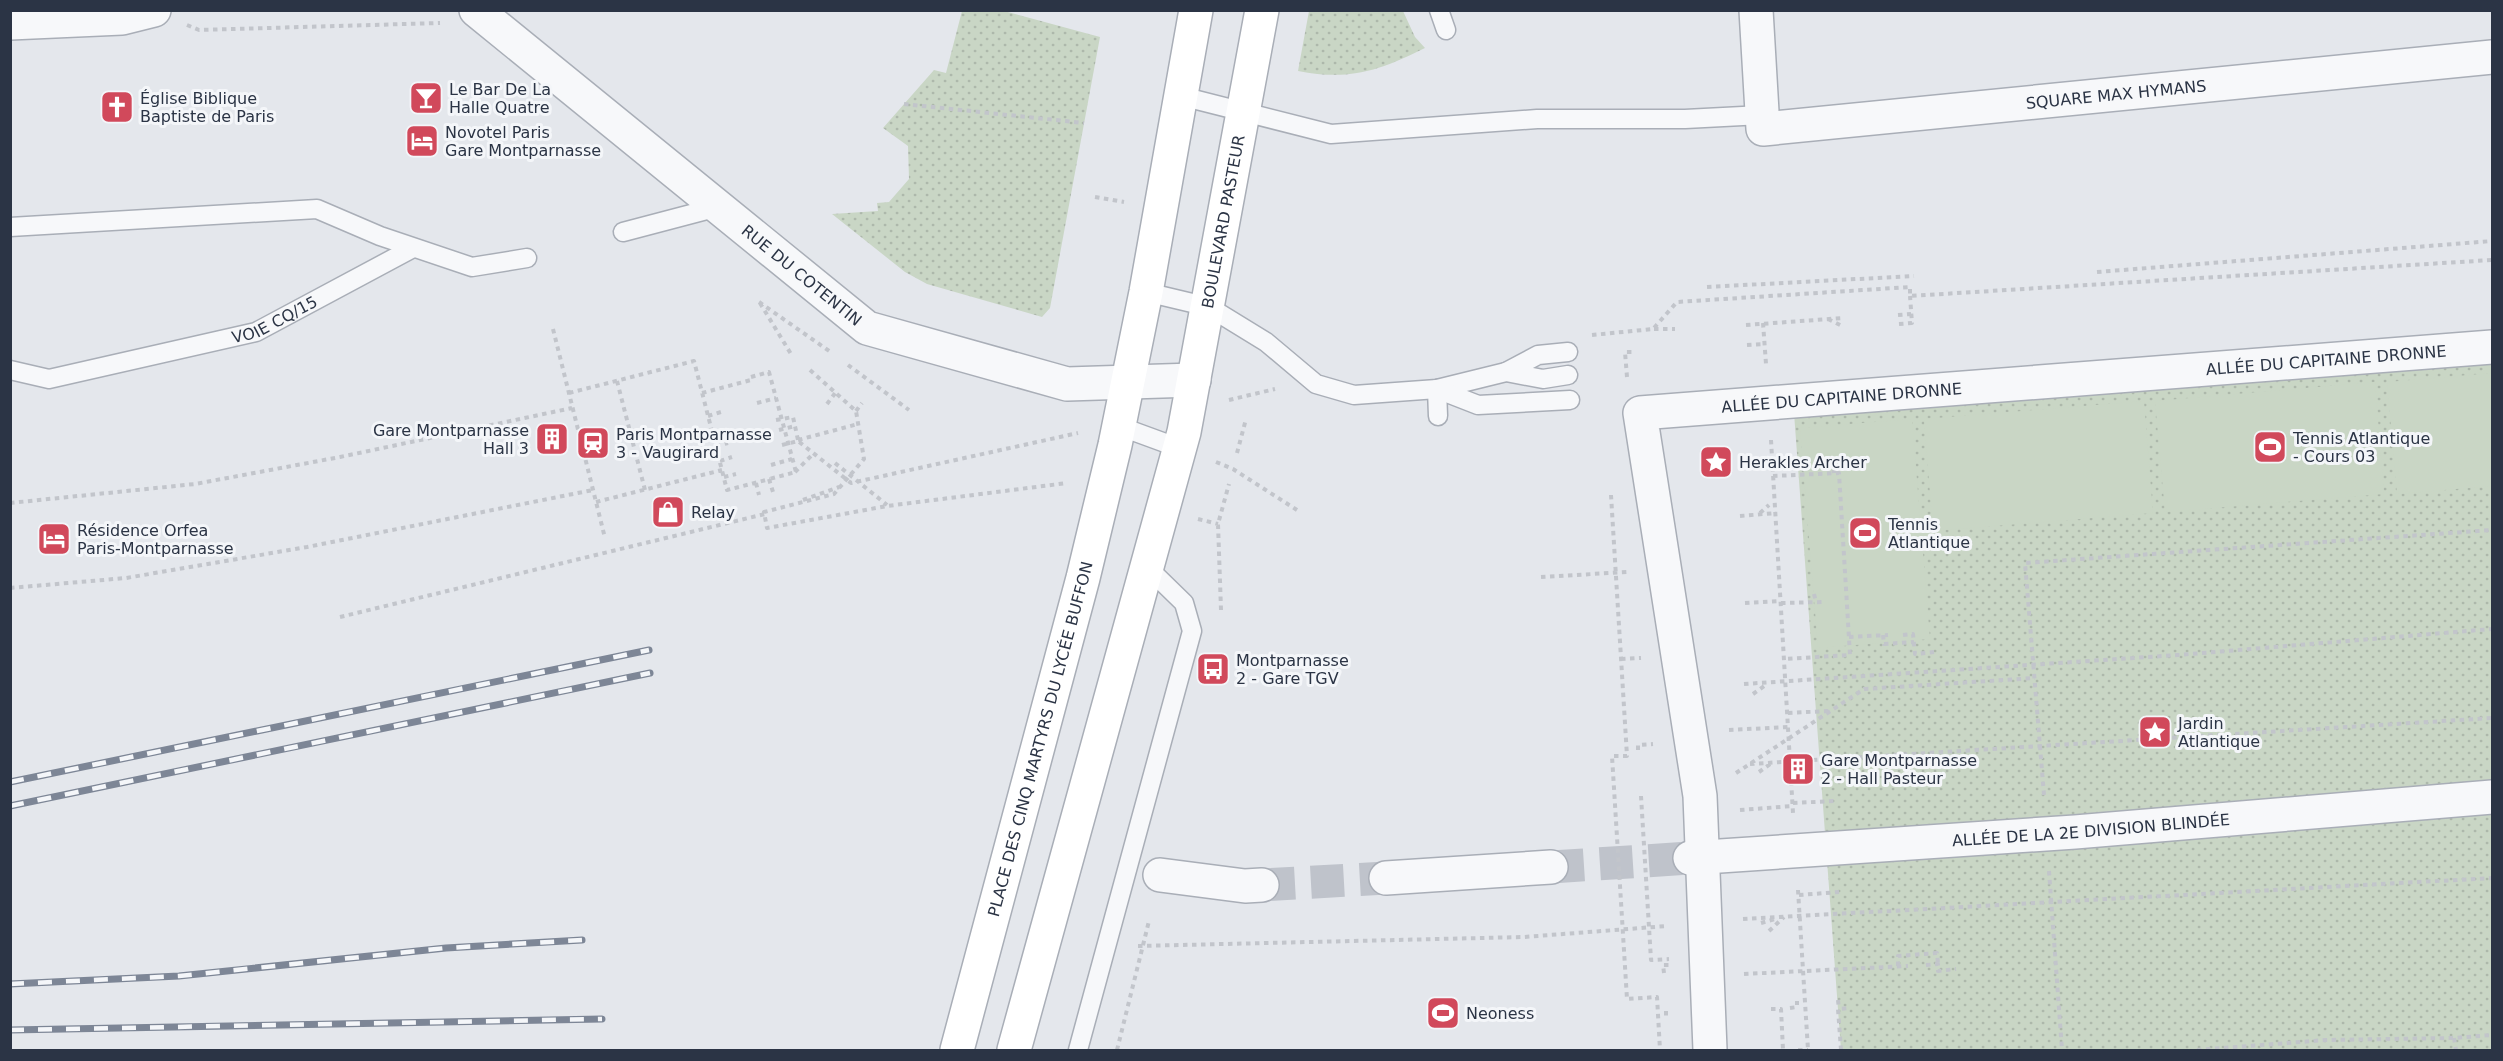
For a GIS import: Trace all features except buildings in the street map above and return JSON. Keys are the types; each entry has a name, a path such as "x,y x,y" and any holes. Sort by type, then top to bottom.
{"main road":[{"path":"1119,426 1146,292 1196,10"},
{"name":"BOULEVARD PASTEUR","path":"1182,440 1209,307 1262,10"},
{"name":"PLACE DES CINQ MARTYRS DU LYCÉE BUFFON","path":"957,1050 1083,578 1119,426"},
{"path":"1014,1050 1145,566 1182,440"}],"street":[{"name":"RUE DU COTENTIN","path":"476,10 867,328 1067,384 1194,380"},
{"path":"1756,10 1762,110"},
{"path":"10,23 122,18 154,11"},
{"name":"SQUARE MAX HYMANS","path":"1762,110 1763,129 2493,57"},
{"name":"ALLÉE DU CAPITAINE DRONNE","path":"1710,1050 1696,858 1701,796 1640,413 2493,347"},
{"name":"ALLÉE DE LA 2E DIVISION BLINDÉE","path":"1696,858 2047,834 2493,797"},
{"path":"1386,878 1551,867"},
{"path":"1160,875 1245,886 1262,885"}],"lane":[{"path":"1439,10 1446,30"},
{"path":"1181,96 1331,134 1544,119 1685,119 1762,110"},
{"path":"623,232 718,207"},
{"path":"10,228 317,209 413,248 472,267 527,258"},
{"name":"VOIE CQ/15","path":"10,370 49,379 256,332 413,248"},
{"path":"1146,292 1209,307 1266,342 1316,384 1354,395 1437,389 1506,372 1538,355 1568,352"},
{"path":"1506,372 1543,379 1568,375"},
{"path":"1437,389 1478,409 1570,400"},
{"path":"1437,389 1438,416"},
{"path":"1119,426 1182,440"},
{"path":"1078,1050 1192,631 1184,603 1145,566"}],"path":[{"path":"184,24 199,30 446,23"},
{"path":"904,104 1084,123"},
{"path":"1095,197 1127,203"},
{"path":"2097,272 2493,242"},
{"path":"1910,296 2493,260"},
{"path":"1707,287 1914,276"},
{"path":"1653,329 1677,302 1910,287 1912,323 1899,324"},
{"path":"791,354 759,302 838,357"},
{"path":"1898,315 1911,314"},
{"path":"1746,325 1844,318"},
{"path":"1827,319 1844,327"},
{"path":"1763,323 1766,367"},
{"path":"553,329 606,538"},
{"path":"1584,336 1675,329"},
{"path":"1747,345 1764,344"},
{"path":"569,393 694,361 727,490 756,485"},
{"path":"847,364 909,410"},
{"path":"810,370 856,411 864,459 834,494 764,512 767,528 887,506 1070,483"},
{"path":"702,393 769,372 796,472 770,481 755,482 759,495"},
{"path":"617,381 645,490"},
{"path":"1218,402 1285,387"},
{"path":"827,404 836,393"},
{"path":"757,403 776,398"},
{"path":"856,411 862,403"},
{"path":"10,503 195,484 340,457 572,408"},
{"path":"708,416 721,412"},
{"path":"776,420 793,417 798,441 851,483"},
{"path":"1237,453 1246,419"},
{"path":"788,442 858,424"},
{"path":"778,430 795,426"},
{"path":"713,435 725,432"},
{"path":"340,617 758,516 851,483 1081,432"},
{"path":"1771,435 1794,818"},
{"path":"1182,440 1297,510"},
{"path":"782,445 798,441"},
{"path":"716,446 728,442"},
{"path":"770,481 798,471 814,453"},
{"path":"720,461 732,457"},
{"path":"771,465 792,459"},
{"path":"1833,461 1834,473"},
{"path":"835,463 887,506"},
{"path":"597,502 722,470"},
{"path":"1773,476 1839,473 1849,637 1850,654 1784,658"},
{"path":"723,477 736,474"},
{"path":"770,481 773,492"},
{"path":"1218,524 1229,484"},
{"path":"1610,484 1627,756 1612,756 1627,999 1657,997 1660,1050"},
{"path":"10,588 126,578 307,547 593,490"},
{"path":"1759,514 1769,505"},
{"path":"1840,505 1848,505"},
{"path":"1740,516 1776,513"},
{"path":"2062,1050 2025,563 2493,530"},
{"path":"1845,572 1852,571"},
{"path":"1541,577 1635,572"},
{"path":"1745,603 1823,602 1815,602 1814,594"},
{"path":"1764,602 1769,597"},
{"path":"1744,684 2178,655 2493,629"},
{"path":"1903,635 1913,634 1916,654 1934,652"},
{"path":"1849,637 1885,635 1884,644 1914,642"},
{"path":"1701,796 1864,689 2035,678"},
{"path":"1753,694 1769,682"},
{"path":"1788,713 1828,711"},
{"path":"1750,764 2493,718"},
{"path":"1719,731 1788,727"},
{"path":"1648,735 1648,744"},
{"path":"1759,772 1773,762"},
{"path":"1793,803 1834,801"},
{"path":"1737,920 2493,878"},
{"path":"1798,886 1808,1050 1798,1050"},
{"path":"1798,895 1839,892"},
{"path":"1761,922 1785,916"},
{"path":"1769,931 1785,916"},
{"path":"1137,946 1524,938 1678,925"},
{"path":"1898,966 1898,956 1937,953 1938,971 1956,969"},
{"path":"1926,965 1938,964"},
{"path":"1737,974 1908,966"},
{"path":"1838,1000 1841,1050"},
{"path":"1790,1008 1797,1008 1797,1001"},
{"path":"1838,1009 1849,1008"},
{"path":"1771,1009 1781,1009 1783,1050"},
{"path":"1666,1011 1666,1017"},
{"path":"2197,1050 2326,1040 2454,1038 2493,1035"},
{"path":"2454,1038 2456,1050"}],"green space":[{"path":"962,11 1004,11 1100,37 1050,308 1042,317 927,284 905,272 832,214 878,211 877,203 889,202 909,179 908,146 883,128 934,70 946,73"},
{"path":"1309,11 1403,11 1415,37 1425,48 1393,63 1363,72 1333,75 1298,71"},
{"name":"Jardin Atlantique","path":"2492,363 2492,1050 1841,1050 1794,413"},
{"path":"2492,373 2492,486 2397,494 2387,382"},
{"name":"Tennis Atlantique - Cours 03","path":"2375,382 2384,494 2165,512 2155,401"},
{"name":"Tennis Atlantique","path":"2144,401 2153,513 1933,531 1924,419"},
{"name":"Tennis Atlantique","path":"1912,419 1930,639 1818,648 1800,428"}],"tunnel":[{"path":"1551,867 1690,858"},
{"path":"1262,885 1386,878"}],"railway":[{"path":"10,782 649,650"},
{"path":"10,806 650,673"},
{"path":"10,984 179,976 446,948 582,940"},
{"path":"10,1030 602,1019"}],"place":[{"name":"Le Bar De La Halle Quatre","path":"426,98"},
{"name":"Église Biblique Baptiste de Paris","path":"117,107"},
{"name":"Novotel Paris Gare Montparnasse","path":"422,141"},
{"name":"Gare Montparnasse Hall 3","path":"552,439"},
{"name":"Paris Montparnasse 3 - Vaugirard","path":"593,443"},
{"name":"Tennis Atlantique - Cours 03","path":"2270,447"},
{"name":"Herakles Archer","path":"1716,462"},
{"name":"Relay","path":"668,512"},
{"name":"Tennis Atlantique","path":"1865,533"},
{"name":"Résidence Orfea Paris-Montparnasse","path":"54,539"},
{"name":"Montparnasse 2 - Gare TGV","path":"1213,669"},
{"name":"Jardin Atlantique","path":"2155,732"},
{"name":"Gare Montparnasse 2 - Hall Pasteur","path":"1798,769"},
{"name":"Neoness","path":"1443,1013"}]}
